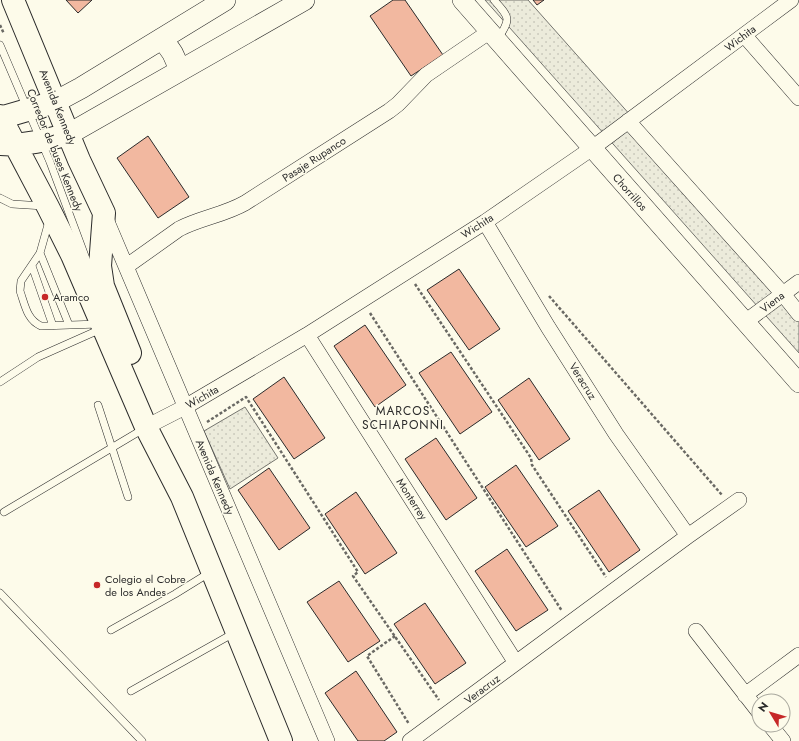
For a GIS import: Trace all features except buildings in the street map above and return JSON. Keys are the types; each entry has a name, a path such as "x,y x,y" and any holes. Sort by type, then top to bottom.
{"main road":[{"name":"Avenida Kennedy","path":"13,0 55,102 104,213 100,266 96,291 102,326 152,424"},
{"path":"0,117 55,102 81,88 225,0"},
{"path":"8,145 41,141 69,134 304,0"},
{"path":"161,39 172,51 177,60 179,71"},
{"name":"Avenida Kennedy","path":"0,117 8,145 50,210 96,291 213,571 281,741"}],"street":[{"name":"Chorrillos","path":"462,0 591,149 799,383"},
{"name":"Wichita","path":"152,424 185,407 307,335 485,222 591,149 791,0"},
{"path":"744,35 799,98"},
{"name":"Pasaje Rupanco","path":"127,266 188,224 223,214 245,203 389,111 398,104 426,75 493,36"},
{"path":"628,121 799,314"},
{"name":"Avenida Kennedy","path":"104,213 327,741"},
{"name":"Veracruz","path":"485,222 616,434 688,536"},
{"name":"Viena","path":"745,322 799,282"},
{"name":"Monterrey","path":"307,335 516,663"},
{"name":"Veracruz","path":"414,739 614,590 735,503"},
{"path":"696,631 751,702"},
{"path":"745,695 799,655"},
{"path":"776,733 783,741"}],"lane":[{"path":"493,36 507,25 508,19 506,14 494,0"},
{"name":"Corredor de buses Kennedy","path":"0,45 41,141 88,264"},
{"path":"0,198 12,204 50,210 40,253 21,281 20,291 30,319 41,326 102,326"},
{"path":"40,253 69,325"},
{"name":"Avenida Kennedy","path":"88,264 96,291"},
{"name":"Avenida Kennedy","path":"88,264 96,291"},
{"path":"32,266 53,326"},
{"path":"0,382 38,357 102,326"},
{"path":"98,405 113,447 128,497"},
{"path":"4,512 152,424"},
{"path":"111,630 213,571"},
{"path":"0,594 142,741"},
{"path":"131,691 237,631"}],"path":[{"path":"407,271 530,458 532,465 614,590"},
{"path":"549,295 735,503"},
{"path":"362,300 570,623"},
{"path":"195,430 246,397 358,572 353,576 448,714"},
{"path":"395,636 367,656 414,739"}],"shaded area":[{"path":"485,0 528,0 799,305 799,353"},
{"path":"245,407 278,458 230,489 204,431"}],"place":[{"name":"Aramco","path":"45,297"},
{"name":"Colegio el Cobre de los Andes","path":"97,585"}],"district":[{"name":"MARCOS SCHIAPONNI","path":"403,418"}]}
